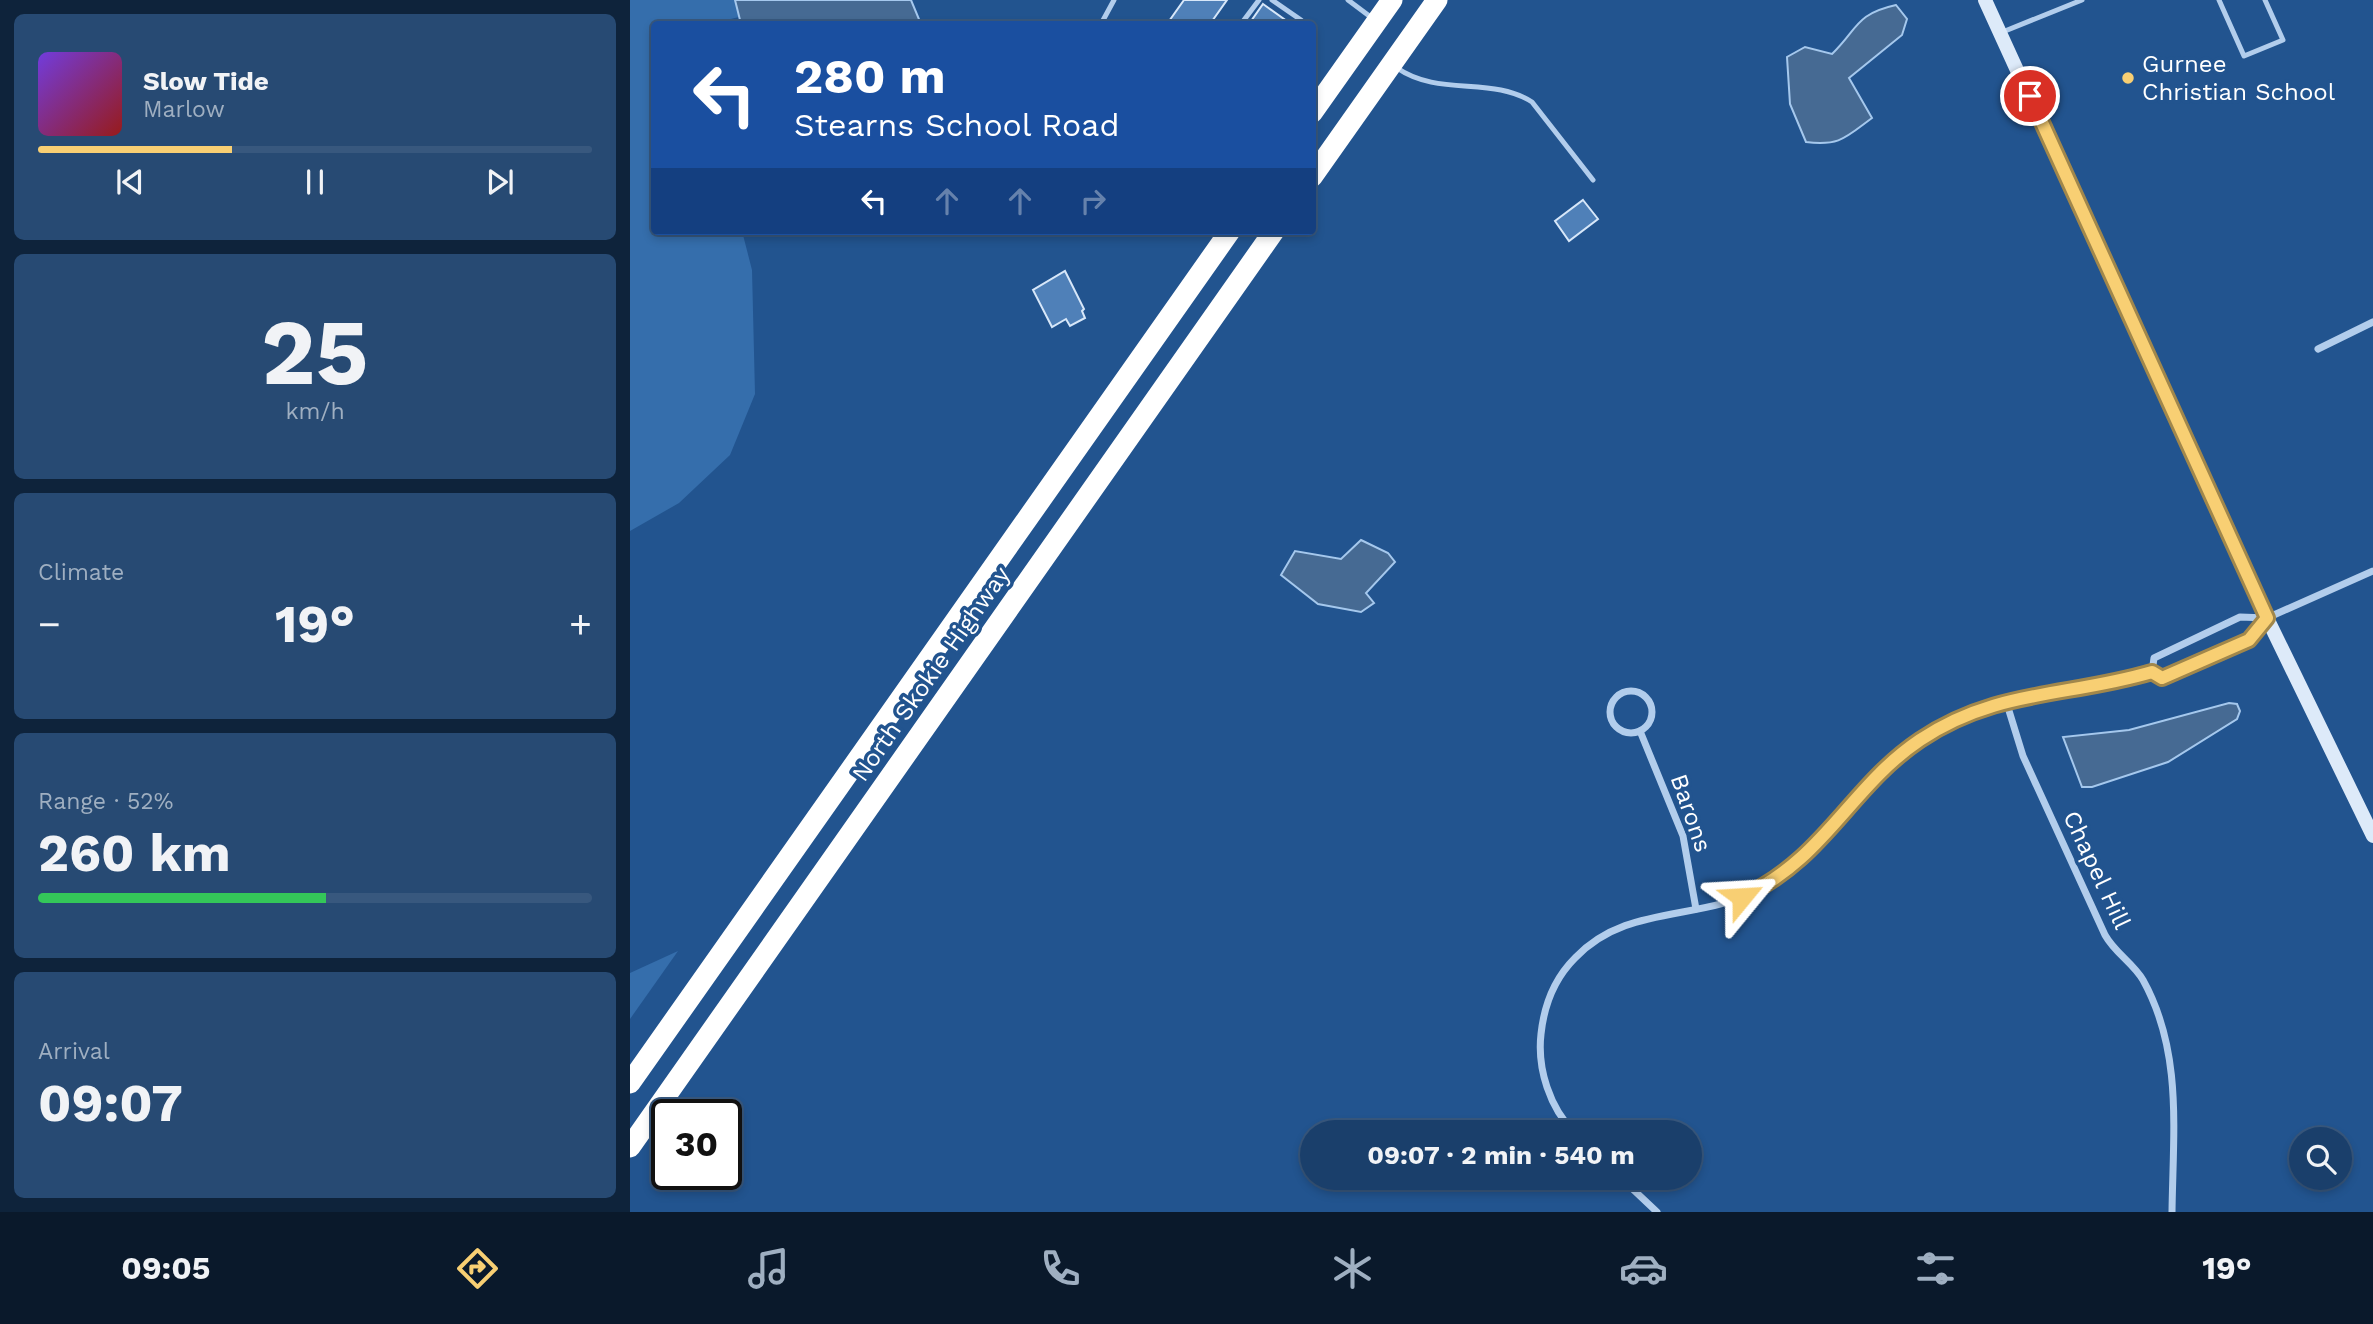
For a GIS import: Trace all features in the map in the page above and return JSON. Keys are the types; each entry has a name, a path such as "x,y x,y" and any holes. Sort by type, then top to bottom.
{"highway":[{"path":"1316,107 1392,0"},
{"path":"1316,171 1437,0"},
{"name":"North Skokie Highway","path":"630,1083 1227,235"},
{"name":"North Skokie Highway","path":"630,1147 1271,235"}],"main road":[{"path":"1985,0 2267,618 2373,836"}],"street":[{"path":"2318,349 2373,322"},
{"path":"1566,1120 1552,1100 1541,1054 1545,1008 1560,977 1584,948 1611,930 1628,923 1742,897 1780,877 1805,858 1905,751 1950,721 2006,701 2112,683 2152,672 2162,678 2249,640 2267,618 2373,570"},
{"path":"2152,672 2154,658 2240,617 2267,618"},
{"path":"1636,691 1650,701 1651,718 1640,731 1629,733 1614,725 1609,708 1619,694 1636,691"},
{"name":"Chapel Hill","path":"2006,701 2023,756 2105,935 2114,951 2141,976 2164,1025 2174,1087 2172,1212"},
{"name":"Barons","path":"1640,731 1683,836 1696,909"},
{"path":"1634,1190 1657,1212"}],"lane":[{"path":"1103,21 1114,0"},
{"path":"1243,21 1259,0"},
{"path":"1272,0 1300,21"},
{"path":"1348,0 1377,22"},
{"path":"2000,33 2082,0"},
{"path":"2219,0 2244,56 2283,40 2265,0"},
{"path":"1391,65 1412,79 1428,83 1503,89 1522,95 1532,102 1593,180"}],"shaded area":[{"path":"630,0 735,0 739,17 722,21 651,21 651,235 743,235 752,270 755,394 730,455 679,503 630,531"},
{"path":"735,0 911,0 920,21 740,21"},
{"path":"1896,5 1907,19 1902,35 1849,78 1872,118 1842,139 1827,143 1806,142 1790,104 1787,57 1805,47 1832,54 1865,18"},
{"path":"1361,540 1388,553 1395,562 1366,593 1374,603 1361,612 1318,604 1281,575 1295,551 1341,559"},
{"path":"2229,703 2237,704 2240,711 2237,719 2168,762 2092,787 2082,787 2063,737 2129,730"},
{"path":"678,951 630,1019 630,973"}],"building":[{"path":"1184,0 1227,0 1212,21 1169,21"},
{"path":"1263,4 1287,21 1251,21"},
{"path":"1583,200 1598,219 1569,241 1555,221"},
{"path":"1065,271 1084,309 1082,311 1085,318 1070,326 1066,319 1052,327 1033,290"}],"place":[{"name":"Gurnee Christian School","path":"2128,78"}],"route":[{"path":"1742,897 1780,877 1805,858 1890,764 1919,740 1950,721 1990,705 2039,693 2112,683 2152,672 2162,678 2249,640 2267,618 2030,96"}]}
